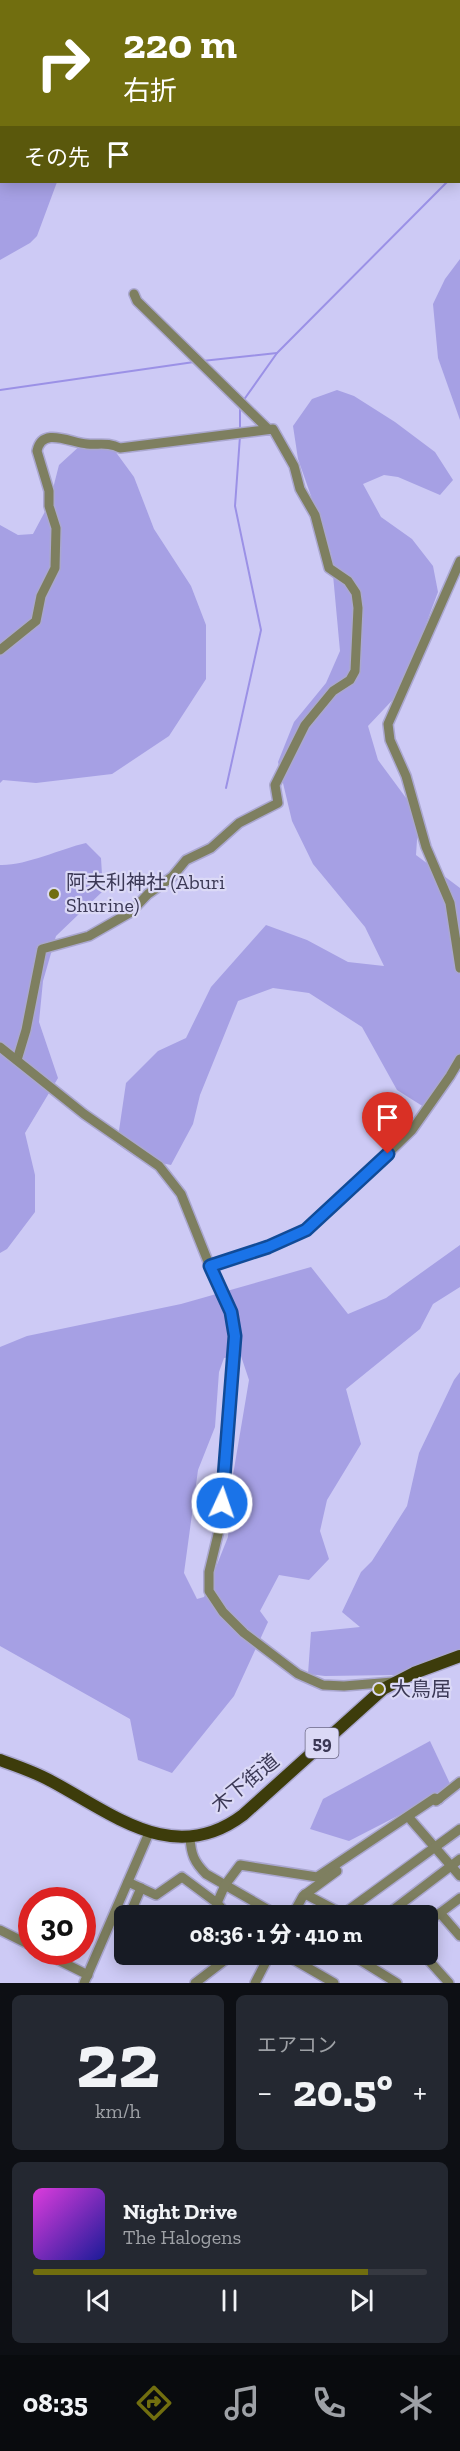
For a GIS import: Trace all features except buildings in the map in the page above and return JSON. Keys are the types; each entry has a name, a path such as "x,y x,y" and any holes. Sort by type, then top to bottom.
{"main road":[{"name":"木下街道","path":"0,1760 48,1779 149,1833 175,1838 190,1838 208,1834 233,1822 373,1697 395,1682 460,1656"}],"street":[{"path":"17,1060 26,1030 42,949 89,936 131,912 148,894 172,877 186,860 211,848 239,823 278,803 275,785 305,725 333,691 350,680 355,671 358,608 356,593 348,581 330,568 315,515 300,489 294,466 276,432 268,429 137,301 134,294"},
{"path":"0,650 36,621 41,596 55,568 56,528 49,506 49,490 38,450 43,439 54,437 85,444 102,442 120,448 268,429"},
{"path":"460,561 388,724 390,741 406,776 426,847 450,903 460,968"},
{"path":"0,1047 84,1114 159,1166 181,1194 231,1312 235,1336 221,1522 209,1572 209,1591 222,1612 244,1633 298,1674 322,1685 344,1686 395,1682"},
{"path":"210,1266 268,1247 306,1230 332,1208 412,1130 460,1059"},
{"path":"298,1905 305,1894 411,1820 460,1782"},
{"path":"128,1882 156,1895 182,1877 217,1903 225,1885 240,1865 317,1877 417,1809 435,1798 439,1799"},
{"path":"411,1820 460,1876"},
{"path":"305,1894 343,1914 460,1828"},
{"path":"118,1905 149,1833"},
{"path":"190,1838 191,1853 196,1865 260,1905"},
{"path":"399,1905 460,1859"},
{"path":"133,1905 141,1888"},
{"path":"460,1898 440,1913 460,1936"},
{"path":"63,1965 87,1980 114,1914"},
{"path":"0,1930 18,1939"},
{"path":"195,1983 219,1965"},
{"path":"257,1982 265,1965"},
{"path":"303,1965 334,1983"},
{"path":"368,1965 397,1983"},
{"path":"433,1965 449,1983"}],"shaded area":[{"path":"0,183 57,183 37,236 30,243 0,260"},
{"path":"460,259 460,420 438,358 433,304 445,279"},
{"path":"337,390 354,396 395,422 435,452 453,480 440,495 398,477 384,475 363,484 381,517 412,539 433,566 438,592 401,691 368,726 378,760 412,806 418,825 416,855 460,888 460,1071 424,1107 397,1090 362,1027 309,993 273,988 238,1001 200,1095 193,1124 171,1165 137,1158 117,1144 126,1083 158,1051 186,1038 211,987 266,925 307,940 348,962 384,966 365,927 313,864 292,821 278,762 294,722 326,683 340,651 331,553 298,459 293,426 312,399"},
{"path":"83,443 115,451 134,477 154,529 191,586 206,625 206,679 169,736 112,774 36,783 3,780 0,783 0,525 18,535 33,534 49,504 59,465"},
{"path":"86,843 101,858 103,891 56,936 43,981 39,1022 58,1078 25,1133 35,1175 35,1212 7,1249 0,1253 0,865 31,860"},
{"path":"460,1245 460,1287 433,1304 420,1329 346,1389 361,1444 327,1500 320,1531 329,1559 309,1580 279,1575 260,1611 268,1622 234,1696 172,1773 138,1760 130,1719 0,1646 0,1347 27,1336 181,1304 311,1267 348,1314 386,1298","holes":["241,1356 249,1380 231,1487 228,1537 204,1597 197,1599 184,1573 198,1470 215,1427 219,1372 224,1358"]},
{"path":"460,1372 460,1650 395,1675 325,1676 308,1674 311,1632 360,1627 342,1612 361,1572 372,1561 407,1506 419,1453"},
{"path":"430,1741 452,1788 349,1841 310,1829 323,1799"}],"waterway":[{"path":"243,401 277,353 446,183"},
{"path":"202,361 277,353"},
{"path":"0,390 194,362"},
{"path":"240,406 240,430"},
{"path":"226,788 261,630 235,506 240,436"}],"place":[{"name":"阿夫利神社 (Aburi Shurine)","path":"54,894"},
{"name":"大鳥居","path":"379,1689"}],"route":[{"path":"222,1503 235,1336 231,1312 210,1266 268,1247 306,1230 388,1154"}]}
